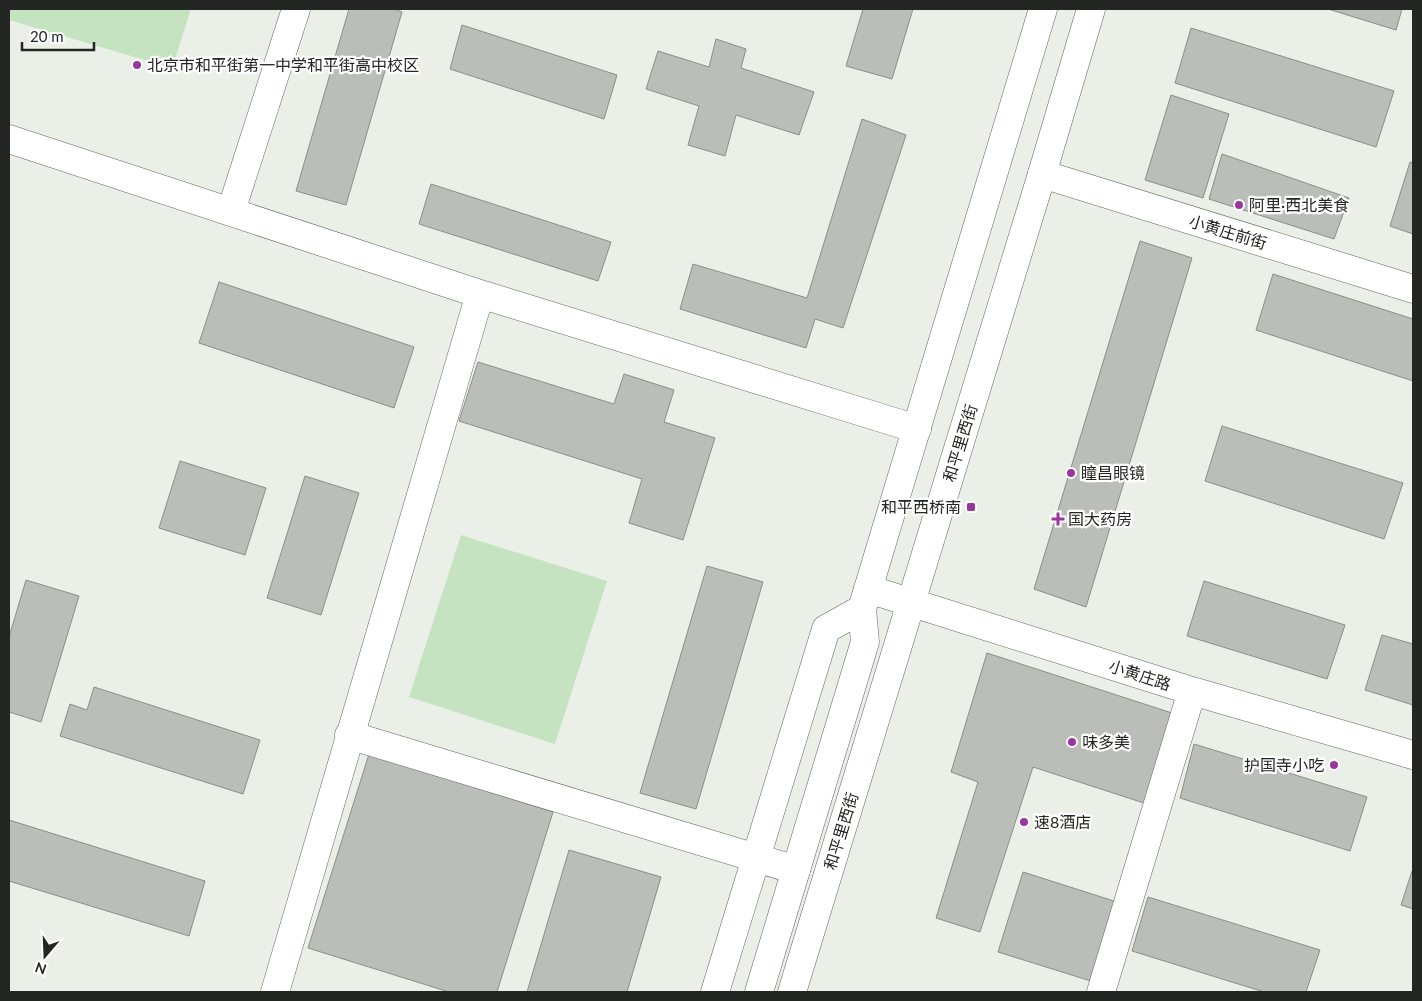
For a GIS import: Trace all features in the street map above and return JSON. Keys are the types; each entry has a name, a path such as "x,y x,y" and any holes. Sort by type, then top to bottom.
{"street":[{"path":"231,211 296,9"},
{"name":"和平里西街","path":"759,992 865,642 865,599 1043,9"},
{"name":"和平里西街","path":"792,992 1091,9"},
{"path":"9,139 480,294 917,429"},
{"name":"小黄庄前街","path":"1042,174 1413,289"},
{"path":"275,992 480,294"},
{"path":"715,992 826,629 865,599"},
{"name":"小黄庄路","path":"865,599 911,602 1192,691 1413,755"},
{"path":"1101,992 1192,691"},
{"path":"349,735 796,870"}],"green space":[{"path":"9,9 191,9 172,68 9,20"},
{"path":"461,535 607,581 555,744 409,697"}],"building":[{"path":"349,9 394,9 402,12 346,205 296,191"},
{"path":"863,9 913,9 892,79 846,66"},
{"path":"1328,9 1402,9 1396,30"},
{"path":"462,25 617,75 604,119 450,69"},
{"path":"1191,28 1394,91 1376,147 1175,83"},
{"path":"716,39 746,49 741,68 814,92 799,135 736,115 725,156 688,145 699,106 646,89 658,51 709,67"},
{"path":"1171,95 1229,114 1203,198 1145,180"},
{"path":"862,119 906,135 843,328 815,319 806,348 680,309 693,264 807,298"},
{"path":"1222,154 1349,198 1334,239 1209,199"},
{"path":"1410,162 1413,163 1413,234 1390,226"},
{"path":"431,184 611,242 598,281 419,224"},
{"path":"1140,241 1192,258 1086,607 1034,589"},
{"path":"1273,274 1413,319 1413,381 1256,330"},
{"path":"219,282 414,347 394,408 199,343"},
{"path":"478,362 614,404 624,374 674,390 664,422 715,438 683,540 629,523 642,479 459,421"},
{"path":"1222,426 1403,483 1384,539 1205,481"},
{"path":"180,461 266,488 245,555 159,528"},
{"path":"305,476 359,493 321,615 267,598"},
{"path":"707,566 763,582 696,809 640,793"},
{"path":"26,580 79,596 41,722 9,712 9,637"},
{"path":"1204,581 1345,625 1327,679 1187,636"},
{"path":"1382,635 1413,644 1413,705 1365,690"},
{"path":"987,653 1175,714 1147,804 1033,767 980,932 936,918 978,782 951,772"},
{"path":"94,687 260,740 243,794 60,736 70,704 87,710"},
{"path":"1194,744 1367,797 1350,851 1180,798"},
{"path":"369,754 553,812 497,992 449,992 308,948"},
{"path":"9,820 205,881 189,936 9,881"},
{"path":"569,850 661,877 627,992 527,992"},
{"path":"1023,872 1117,902 1094,982 998,952"},
{"path":"1413,872 1413,909 1401,905"},
{"path":"1148,897 1320,950 1306,992 1264,992 1132,951"}],"place":[{"name":"北京市和平街第一中学和平街高中校区","path":"137,65"},
{"name":"阿里·西北美食","path":"1239,205"},
{"name":"瞳昌眼镜","path":"1071,473"},
{"name":"和平西桥南","path":"971,507"},
{"name":"国大药房","path":"1058,519"},
{"name":"味多美","path":"1072,742"},
{"name":"护国寺小吃","path":"1334,765"},
{"name":"速8酒店","path":"1024,822"}]}
